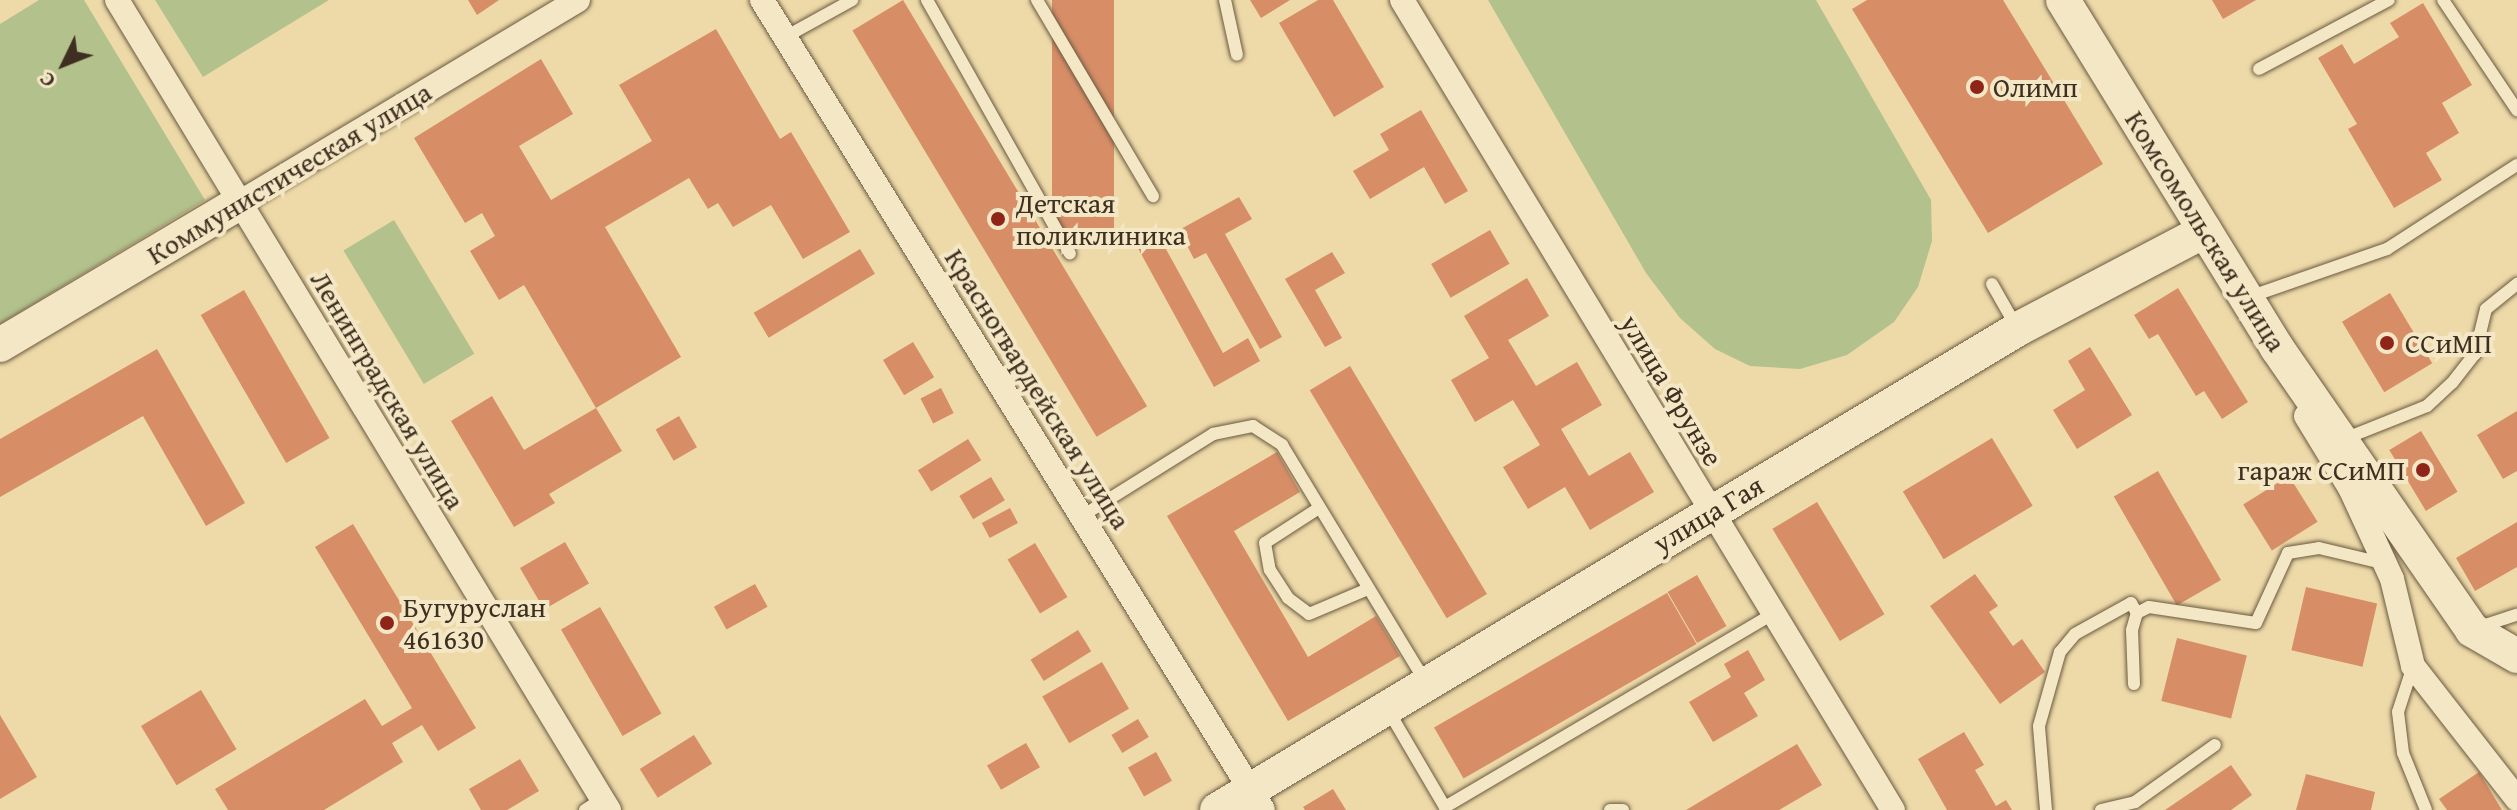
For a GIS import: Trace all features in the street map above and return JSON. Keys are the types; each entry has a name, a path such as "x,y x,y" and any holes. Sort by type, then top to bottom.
{"street":[{"name":"Ленинградская улица","path":"117,0 599,806"},
{"name":"Коммунистическая улица","path":"0,345 578,0"},
{"name":"Красногвардейская улица","path":"762,0 1258,800"},
{"name":"улица Фрунзе","path":"1402,0 1893,810"},
{"name":"Комсомольская улица","path":"2063,0 2348,463 2472,630"},
{"name":"улица Гая","path":"1217,810 1258,800 1386,708 2018,329 2205,231"},
{"path":"2277,348 2310,423 2348,463"},
{"name":"Комсомольская улица","path":"2348,463 2386,564 2413,666 2517,799"},
{"path":"2472,630 2517,656"}],"lane":[{"path":"785,37 852,0"},
{"path":"927,0 1070,254"},
{"path":"1037,0 1153,196"},
{"path":"1225,0 1237,55"},
{"path":"2259,69 2389,0"},
{"path":"2443,0 2517,110"},
{"path":"2246,298 2387,249 2517,165"},
{"path":"1992,284 2018,329"},
{"path":"2348,463 2427,406 2452,383 2475,354 2486,309 2517,284"},
{"path":"1082,516 1213,434 1253,426 1282,445 1426,684"},
{"path":"1319,508 1265,543 1270,570 1288,598 1309,614 1368,589"},
{"path":"2137,613 2149,607 2256,623 2288,553 2319,548 2386,564"},
{"path":"2046,810 2039,726 2060,652 2075,634 2131,603 2137,613 2134,684"},
{"path":"1386,708 1446,809 1772,614"},
{"path":"2472,630 2517,615"},
{"path":"2413,666 2398,712 2403,753 2426,810"},
{"path":"2101,810 2135,802 2215,745"},
{"path":"1610,810 1623,810"}],"green space":[{"path":"39,0 84,0 205,200 0,324 0,24"},
{"path":"155,0 329,0 203,77"},
{"path":"1488,0 1816,0 1931,200 1932,241 1918,287 1894,322 1847,355 1800,369 1750,366 1715,349 1680,318 1646,273"},
{"path":"394,220 474,354 424,384 343,250"}],"building":[{"path":"468,0 499,0 477,15"},
{"name":"Детская поликлиника","path":"903,0 1147,406 1097,437 852,30"},
{"path":"1052,0 1114,0 1114,242 1052,242"},
{"path":"1250,0 1290,0 1261,18"},
{"path":"1318,0 1333,0 1384,87 1334,117 1279,23"},
{"name":"Олимп","path":"1867,0 2003,0 2103,164 1988,233 1852,9"},
{"path":"2212,0 2256,0 2223,19"},
{"path":"2423,3 2472,85 2442,103 2459,133 2426,153 2442,180 2394,208 2348,129 2357,124 2318,58 2342,44 2354,64 2399,37 2390,23"},
{"path":"716,29 780,139 791,132 850,232 803,259 771,205 733,227 718,203 708,209 689,178 605,227 681,357 596,408 524,285 499,300 470,251 495,236 482,213 465,223 414,138 541,59 573,114 519,146 551,200 652,141 619,85"},
{"path":"1421,110 1468,191 1445,204 1424,167 1370,199 1353,171 1389,150 1380,134"},
{"path":"1239,197 1252,219 1225,234 1282,337 1260,349 1206,253 1194,259 1179,230"},
{"path":"1155,229 1223,353 1248,338 1260,361 1214,387 1134,241"},
{"path":"1490,230 1510,264 1451,298 1431,264"},
{"path":"860,249 875,274 769,338 754,313"},
{"path":"1332,252 1345,273 1315,290 1342,338 1325,347 1285,279"},
{"path":"1527,278 1549,316 1508,340 1536,386 1577,362 1602,405 1561,429 1589,476 1630,452 1654,492 1590,530 1565,487 1528,509 1503,467 1540,445 1513,400 1475,422 1451,380 1489,358 1464,316"},
{"path":"2178,288 2248,402 2222,419 2204,391 2196,396 2158,334 2149,339 2134,315"},
{"path":"244,290 330,438 286,463 201,315"},
{"name":"ССиМП","path":"2390,293 2432,363 2384,392 2342,322"},
{"path":"913,342 934,377 904,395 883,360"},
{"path":"2090,347 2132,415 2077,449 2053,410 2085,390 2068,361"},
{"path":"157,349 245,503 206,526 143,416 0,497 0,439"},
{"path":"1350,366 1487,594 1447,618 1310,390"},
{"path":"941,388 954,413 933,423 921,398"},
{"path":"492,396 524,450 596,408 622,451 549,494 555,503 514,527 451,421"},
{"name":"гараж ССиМП","path":"2517,411 2517,471 2503,479 2477,435"},
{"path":"679,416 697,447 674,461 656,429"},
{"name":"гараж ССиМП","path":"2421,431 2458,492 2426,511 2389,450"},
{"path":"1992,438 2033,506 1944,559 1903,492"},
{"path":"968,439 981,460 931,491 918,470"},
{"path":"1277,452 1300,492 1234,531 1308,657 1376,616 1400,656 1288,721 1167,516"},
{"path":"2158,471 2221,580 2177,606 2114,496"},
{"path":"2289,476 2318,522 2272,550 2243,505"},
{"path":"991,477 1005,500 973,519 959,496"},
{"path":"1817,502 1884,614 1840,641 1772,529"},
{"path":"1010,508 1018,523 990,538 982,523"},
{"path":"2517,522 2517,567 2475,591 2456,558"},
{"name":"Бугуруслан 461630","path":"353,524 476,728 438,751 422,725 392,743 403,762 324,810 228,810 215,789 365,699 382,726 412,708 315,547"},
{"path":"565,542 589,584 544,610 520,568"},
{"path":"1035,543 1067,597 1040,613 1008,559"},
{"path":"1975,574 1998,606 1989,612 2013,646 2022,639 2045,672 2000,704 1930,606"},
{"path":"1697,575 1726,626 1697,643 1668,592"},
{"path":"755,584 768,607 726,630 714,607"},
{"path":"2306,587 2377,603 2363,667 2291,650"},
{"path":"1667,593 1696,644 1464,779 1434,728"},
{"path":"600,607 662,714 623,736 561,630"},
{"path":"1078,630 1091,651 1044,681 1031,660"},
{"path":"2177,638 2247,655 2231,718 2161,701"},
{"path":"1748,650 1765,680 1744,693 1758,716 1713,742 1689,702 1731,677 1724,664"},
{"path":"1102,662 1129,709 1069,743 1042,696"},
{"path":"201,690 237,749 177,785 141,726"},
{"path":"0,715 37,777 0,799"},
{"path":"1138,719 1149,737 1122,753 1111,735"},
{"path":"1964,732 1984,765 1975,770 1996,806 2006,800 2012,810 1947,810 1918,759"},
{"path":"694,735 712,764 658,798 640,769"},
{"path":"1026,743 1040,767 1001,790 987,766"},
{"path":"1797,744 1822,785 1779,810 1686,810"},
{"path":"1156,752 1172,781 1144,796 1128,768"},
{"path":"520,759 539,791 507,810 481,810 469,789"},
{"path":"2231,765 2252,795 2231,810 2165,810"},
{"path":"2479,772 2502,810 2447,810 2439,799"},
{"path":"2306,774 2375,792 2371,810 2296,810"},
{"path":"1333,789 1346,810 1305,810 1303,807"}],"place":[{"name":"Олимп","path":"1977,87"},
{"name":"Детская поликлиника","path":"998,219"},
{"name":"ССиМП","path":"2387,343"},
{"name":"гараж ССиМП","path":"2423,470"},
{"name":"Бугуруслан 461630","path":"387,623"}]}
